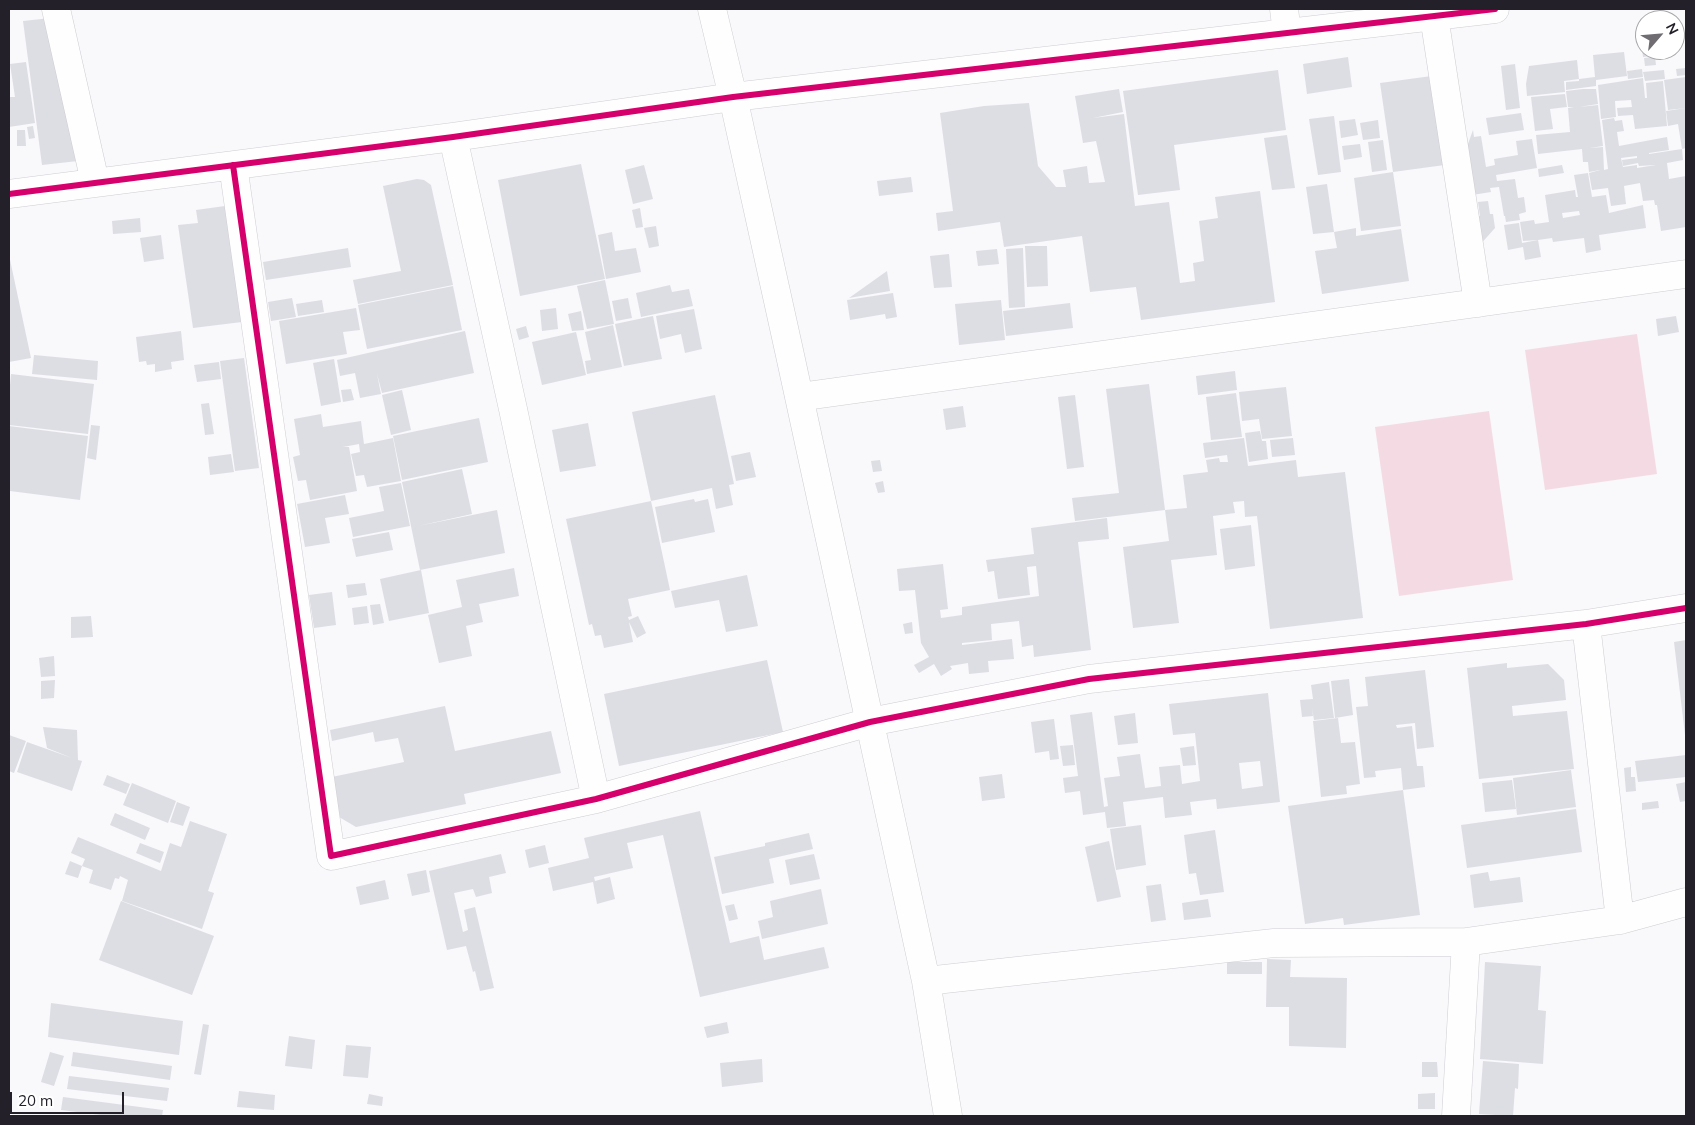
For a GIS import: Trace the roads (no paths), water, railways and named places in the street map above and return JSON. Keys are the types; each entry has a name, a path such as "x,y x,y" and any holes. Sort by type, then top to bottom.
{"street":[{"path":"56,9 95,182"},
{"path":"712,9 733,97 926,981 948,1116"},
{"path":"9,194 453,137 1286,21 1434,16 1496,9"},
{"path":"1434,16 1478,303"},
{"path":"453,137 596,799"},
{"path":"233,165 332,856 596,799 870,722 1089,680 1586,624 1686,608"},
{"path":"799,397 1686,274"},
{"path":"1586,624 1620,920"},
{"path":"926,981 1274,943 1466,942 1620,920 1686,902"},
{"path":"1456,1116 1466,942"}]}
